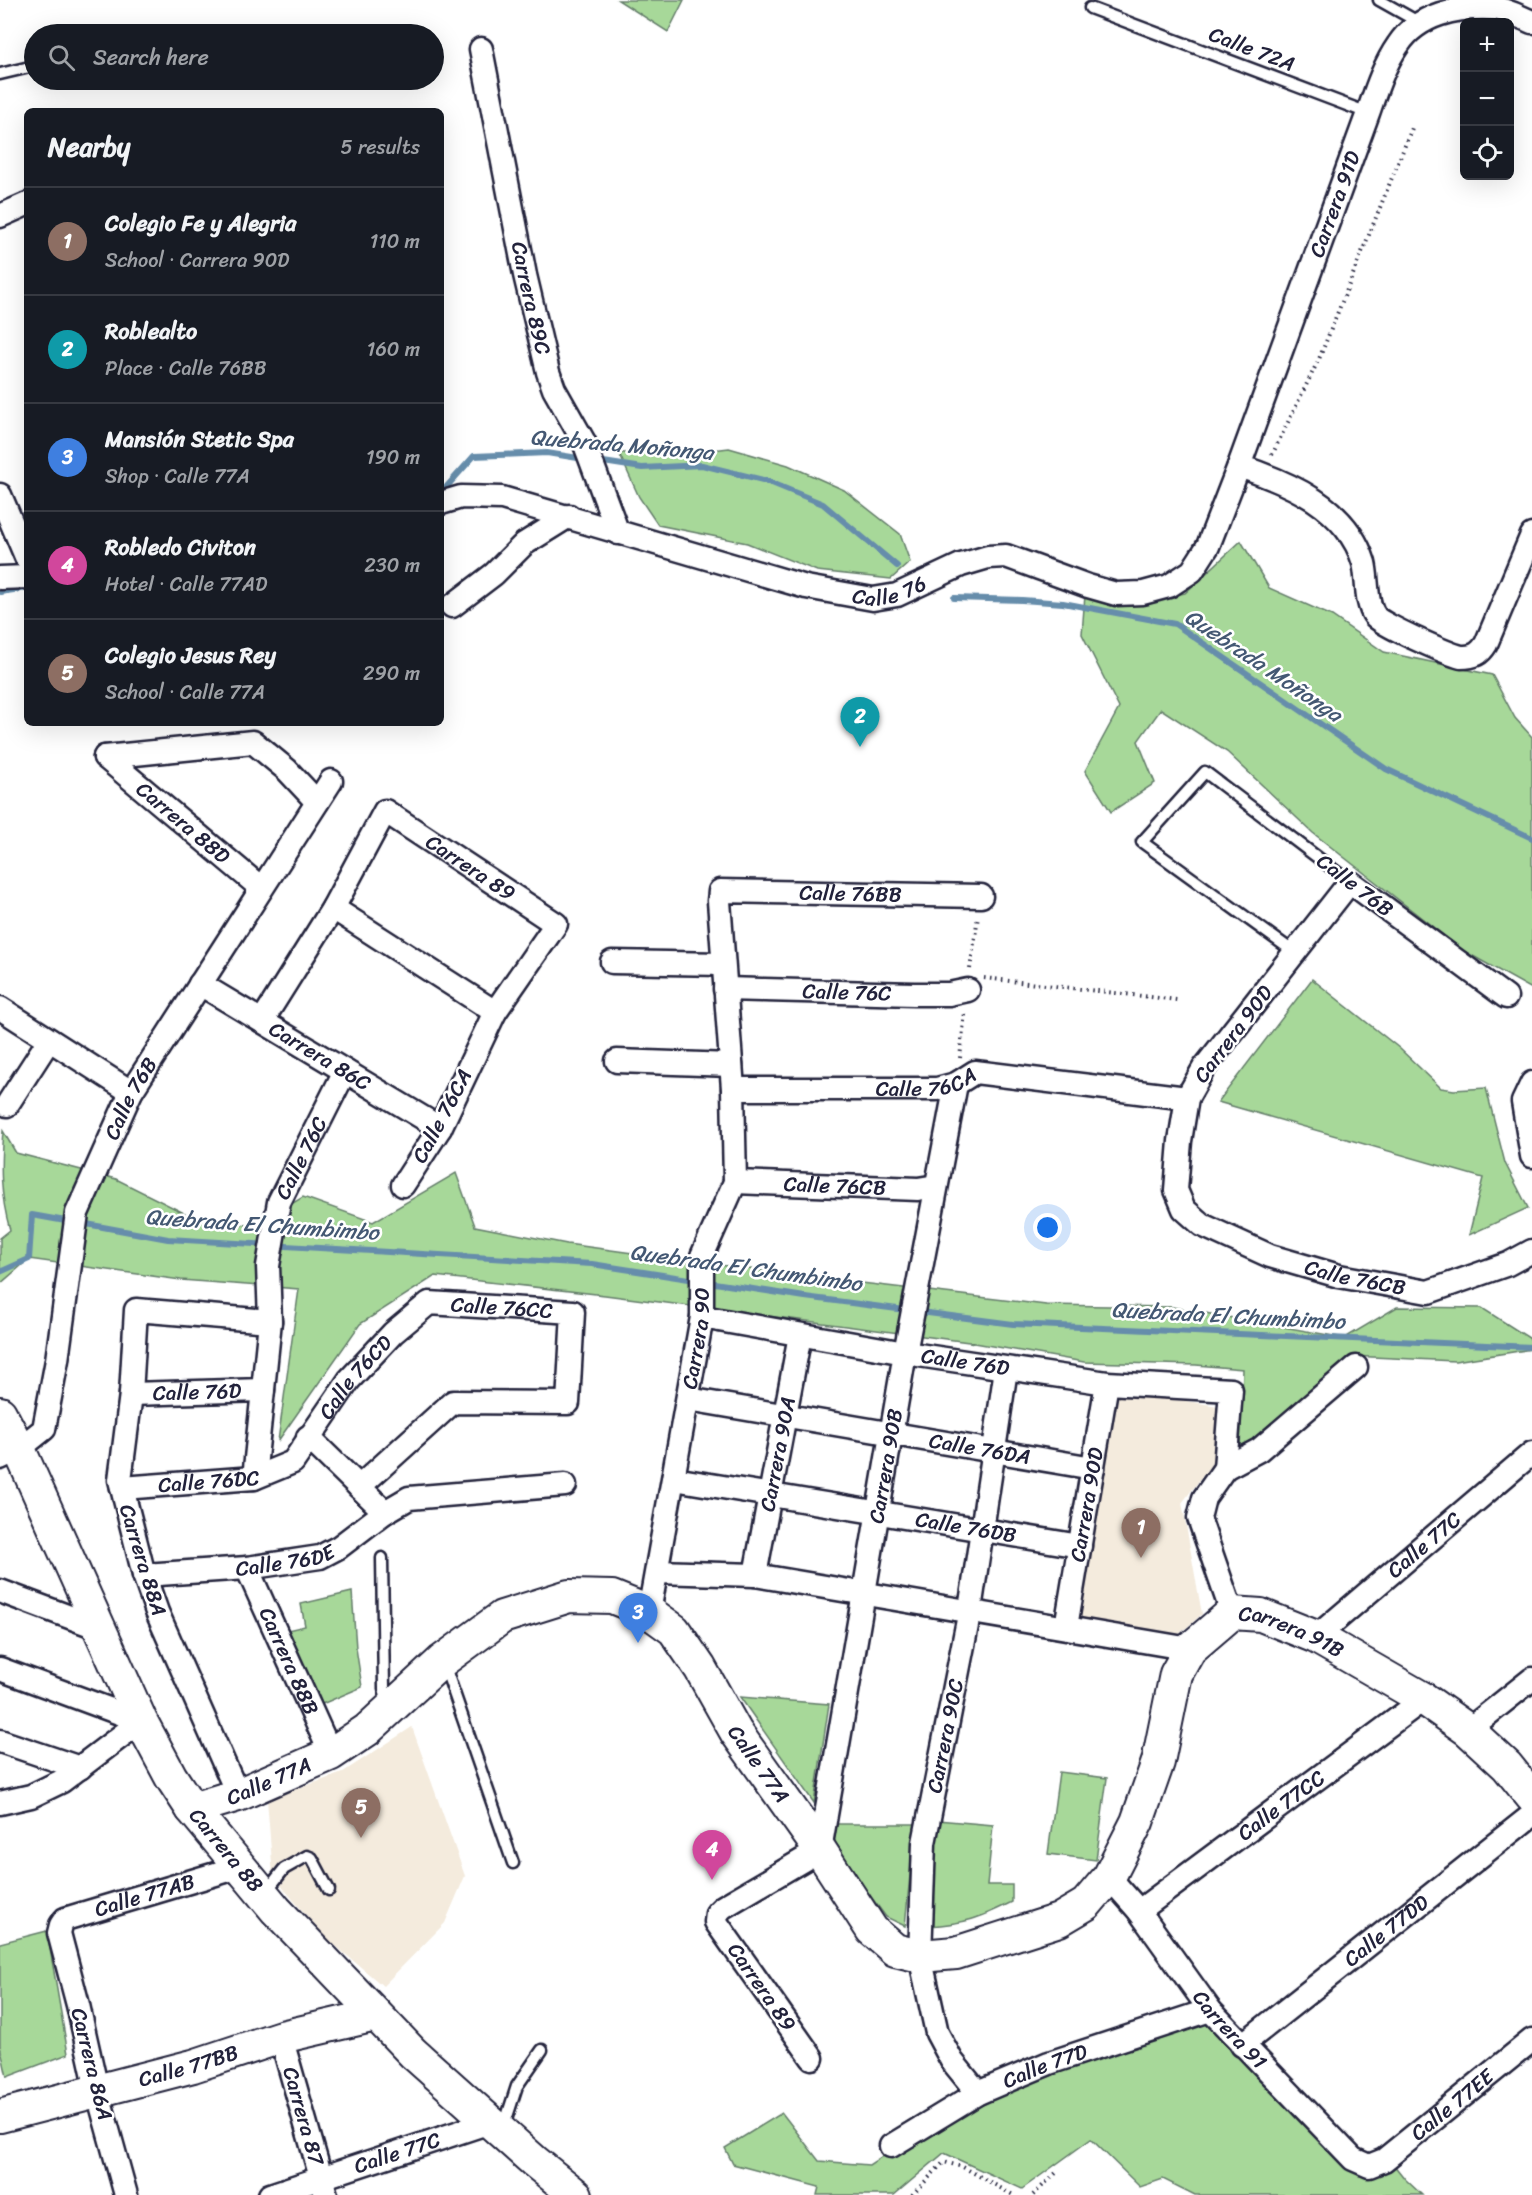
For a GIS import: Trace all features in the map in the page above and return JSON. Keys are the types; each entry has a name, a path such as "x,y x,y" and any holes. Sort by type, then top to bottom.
{"street":[{"name":"Carrera 91D","path":"1198,564 1208,546 1239,466 1381,78 1398,44 1420,23 1438,14 1496,4"},
{"path":"1496,4 1532,22"},
{"name":"Carrera 89C","path":"481,49 525,275 548,372 554,389 584,442 618,533"},
{"path":"0,216 24,205"},
{"path":"1239,466 1263,474 1330,510 1354,541 1363,560 1371,608 1375,617 1461,657 1473,657 1483,649 1532,535"},
{"path":"0,495 24,552"},
{"name":"Calle 76","path":"444,502 461,497 502,498 806,587 873,599 897,595 961,566 988,557 1006,556 1116,594 1143,593 1169,586 1182,579 1198,564"},
{"path":"452,606 494,574 524,544 569,516"},
{"path":"0,578 24,577"},
{"name":"Carrera 88D","path":"261,888 105,757 254,742 287,770 317,802"},
{"name":"Calle 76B","path":"9,1454 44,1429 57,1360 77,1213 130,1092 331,781"},
{"name":"Carrera 89","path":"333,908 385,811 556,924"},
{"name":"Calle 76B","path":"1350,882 1506,997"},
{"name":"Carrera 90D","path":"1184,1209 1176,1190 1187,1098 1204,1068 1257,1004 1294,952 1350,882"},
{"name":"Calle 76BB","path":"720,891 981,896"},
{"name":"Carrera 90","path":"649,1612 702,1317 702,1257 735,1182 733,1089 720,891"},
{"path":"262,1022 333,908 495,1012"},
{"name":"Calle 76CA","path":"403,1185 440,1128 495,1012 556,924"},
{"path":"612,962 723,963"},
{"name":"Carrera 86C","path":"200,984 440,1128"},
{"name":"Calle 76C","path":"725,989 949,994 974,984"},
{"path":"0,1008 130,1092"},
{"path":"7,1105 49,1040"},
{"path":"617,1061 731,1065"},
{"name":"Calle 76C","path":"270,1321 268,1266 279,1202 345,1071"},
{"name":"Calle 76CA","path":"733,1089 937,1089 956,1084 975,1072 1187,1098"},
{"path":"1532,1083 1523,1102 1532,1156"},
{"name":"Carrera 90B","path":"820,1850 905,1353 956,1084"},
{"name":"Calle 76CB","path":"735,1182 918,1189 936,1186"},
{"name":"Calle 76CB","path":"1184,1209 1202,1225 1270,1256 1339,1276 1428,1292 1508,1264 1532,1251"},
{"name":"Calle 76CC","path":"359,1487 453,1402 568,1403 573,1312 429,1303"},
{"name":"Calle 76CD","path":"293,1462 349,1380 393,1333 429,1303"},
{"name":"Carrera 88A","path":"238,1795 157,1612 144,1575 120,1480 131,1394 136,1310 270,1321"},
{"name":"Calle 76D","path":"702,1317 905,1353 1107,1383 1231,1390 1225,1468"},
{"path":"254,1478 270,1321"},
{"name":"Carrera 90A","path":"755,1575 800,1335"},
{"path":"1225,1468 1259,1450 1356,1366"},
{"name":"Carrera 90C","path":"978,2093 952,2061 937,2033 920,1956 924,1844 970,1610 1006,1369"},
{"name":"Carrera 90D","path":"1066,1627 1107,1383"},
{"name":"Calle 76D","path":"131,1394 262,1390"},
{"name":"Calle 76DA","path":"688,1399 1093,1468"},
{"name":"Carrera 88","path":"0,1413 9,1454 99,1628 141,1721 171,1777 192,1809 263,1896 413,2053 576,2195"},
{"path":"308,1437 385,1512"},
{"name":"Calle 77C","path":"1316,1637 1532,1453"},
{"name":"Calle 76DC","path":"122,1488 254,1478 293,1462"},
{"name":"Carrera 91B","path":"1225,1468 1204,1498 1199,1518 1232,1613 1261,1615 1316,1637 1424,1699 1468,1730 1508,1766 1532,1797"},
{"name":"Calle 76DB","path":"674,1479 1080,1546"},
{"name":"Calle 76DE","path":"144,1575 247,1568 320,1557 409,1498 565,1485"},
{"name":"Carrera 88B","path":"247,1568 331,1754"},
{"path":"657,1572 755,1575 1190,1648"},
{"path":"0,1591 99,1628"},
{"name":"Calle 77A","path":"192,1809 238,1795 331,1754 367,1730 442,1661 502,1617 569,1596 612,1597 649,1612 674,1630 700,1668 736,1732 820,1850 872,1930 895,1950 920,1956 956,1953 1059,1920 1086,1904 1109,1877 1137,1822 1158,1762 1176,1674 1190,1648 1232,1613"},
{"path":"0,1669 141,1721"},
{"path":"1468,1730 1532,1679"},
{"name":"Calle 77CC","path":"1139,1911 1424,1699"},
{"path":"0,1803 31,1796 63,1781 141,1721"},
{"path":"0,1741 80,1768"},
{"name":"Calle 77DD","path":"1242,2045 1532,1815"},
{"name":"Carrera 89","path":"812,2058 717,1922 717,1913 723,1907 820,1850"},
{"name":"Calle 77AB","path":"59,1933 65,1919 239,1867"},
{"name":"Carrera 91","path":"1109,1877 1139,1911 1210,2010 1353,2159 1369,2166"},
{"name":"Carrera 86A","path":"59,1933 97,2090 126,2195"},
{"name":"Calle 77D","path":"891,2146 978,2093 1049,2063 1210,2010"},
{"name":"Calle 77BB","path":"0,2116 193,2066 281,2037 376,2015"},
{"name":"Carrera 87","path":"281,2037 323,2187"},
{"name":"Calle 77EE","path":"1369,2166 1384,2160 1532,2040"},
{"name":"Calle 77C","path":"270,2195 323,2187 496,2127"}],"lane":[{"path":"1379,0 1420,23"},
{"name":"Calle 72A","path":"1090,8 1368,113"},
{"path":"0,74 24,68"},
{"name":"Calle 76B","path":"1294,952 1142,842 1206,772 1350,882"},
{"path":"382,1558 384,1689 390,1708"},
{"path":"442,1661 513,1863"},
{"path":"263,1896 284,1869 307,1856 312,1858 329,1890"},
{"path":"496,2127 517,2086 542,2050"}],"path":[{"path":"1263,474 1319,359 1412,128"},
{"path":"974,984 1177,1000"},
{"path":"912,2195 944,2162 963,2167 1013,2195"},
{"path":"1033,2195 1058,2171"}],"shaded area":[{"path":"1116,1390 1224,1407 1217,1457 1182,1503 1202,1614 1178,1635 1080,1620"},
{"path":"412,1727 465,1876 445,1923 383,1986 324,1936 273,1876 267,1799 340,1774"}],"green space":[{"path":"618,0 684,0 668,32"},
{"path":"729,448 788,465 844,490 900,534 910,562 891,579 817,571 747,543 658,525 639,497 619,453 688,453"},
{"path":"1241,541 1269,588 1332,616 1384,652 1492,675 1515,718 1532,737 1532,989 1464,951 1313,833 1227,752 1161,709 1138,741 1155,783 1111,812 1085,771 1119,708 1082,634 1085,595 1130,604 1185,593"},
{"path":"1312,979 1399,1048 1441,1088 1454,1090 1486,1088 1505,1163 1528,1208 1469,1235 1483,1178 1218,1102"},
{"path":"3,1131 16,1153 116,1179 192,1217 254,1226 303,1197 373,1222 456,1173 475,1226 567,1244 778,1273 1046,1305 1172,1307 1345,1338 1397,1307 1482,1308 1532,1340 1532,1349 1455,1361 1351,1356 1240,1450 1243,1369 1196,1365 1084,1362 969,1342 605,1295 435,1276 360,1324 278,1441 299,1289 181,1280 29,1259 0,1284 0,1238 10,1230 4,1205 2,1180"},
{"path":"352,1592 356,1648 362,1687 315,1707 279,1632 305,1626 301,1604"},
{"path":"740,1697 829,1704 814,1803"},
{"path":"1059,1772 1107,1778 1096,1860 1048,1854"},
{"path":"937,1820 993,1825 987,1885 1012,1885 1012,1902 972,1919 928,1926"},
{"path":"832,1824 915,1824 905,1926 886,1917 860,1882 831,1835"},
{"path":"47,1931 68,2054 7,2077 0,2046 0,1943"},
{"path":"1207,2022 1359,2176 1393,2164 1422,2195 1195,2195 1163,2179 1140,2187 1091,2139 1022,2189 944,2153 894,2195 817,2195 819,2187 733,2164 725,2148 782,2113 819,2161 869,2165 934,2122 984,2100 1051,2076 1095,2055"}],"waterway":[{"name":"Quebrada Moñonga","path":"444,490 474,456 547,453 584,459"},
{"name":"Quebrada Moñonga","path":"597,461 642,468 702,465 767,481 823,504 897,566"},
{"name":"Quebrada Moñonga","path":"0,592 24,588"},
{"name":"Quebrada Moñonga","path":"954,598 1063,603 1175,624 1386,769 1532,838"},
{"name":"Quebrada El Chumbimbo","path":"0,1272 29,1259 32,1215 71,1222"},
{"name":"Quebrada El Chumbimbo","path":"81,1223 168,1239 592,1264 805,1297 1013,1324 1532,1347"}],"place":[{"name":"Roblealto","path":"860,747"},
{"name":"Colegio Fe y Alegria","path":"1141,1558"},
{"name":"Mansión Stetic Spa","path":"638,1643"},
{"name":"Colegio Jesus Rey","path":"361,1838"},
{"name":"Robledo Civiton","path":"712,1880"}]}
